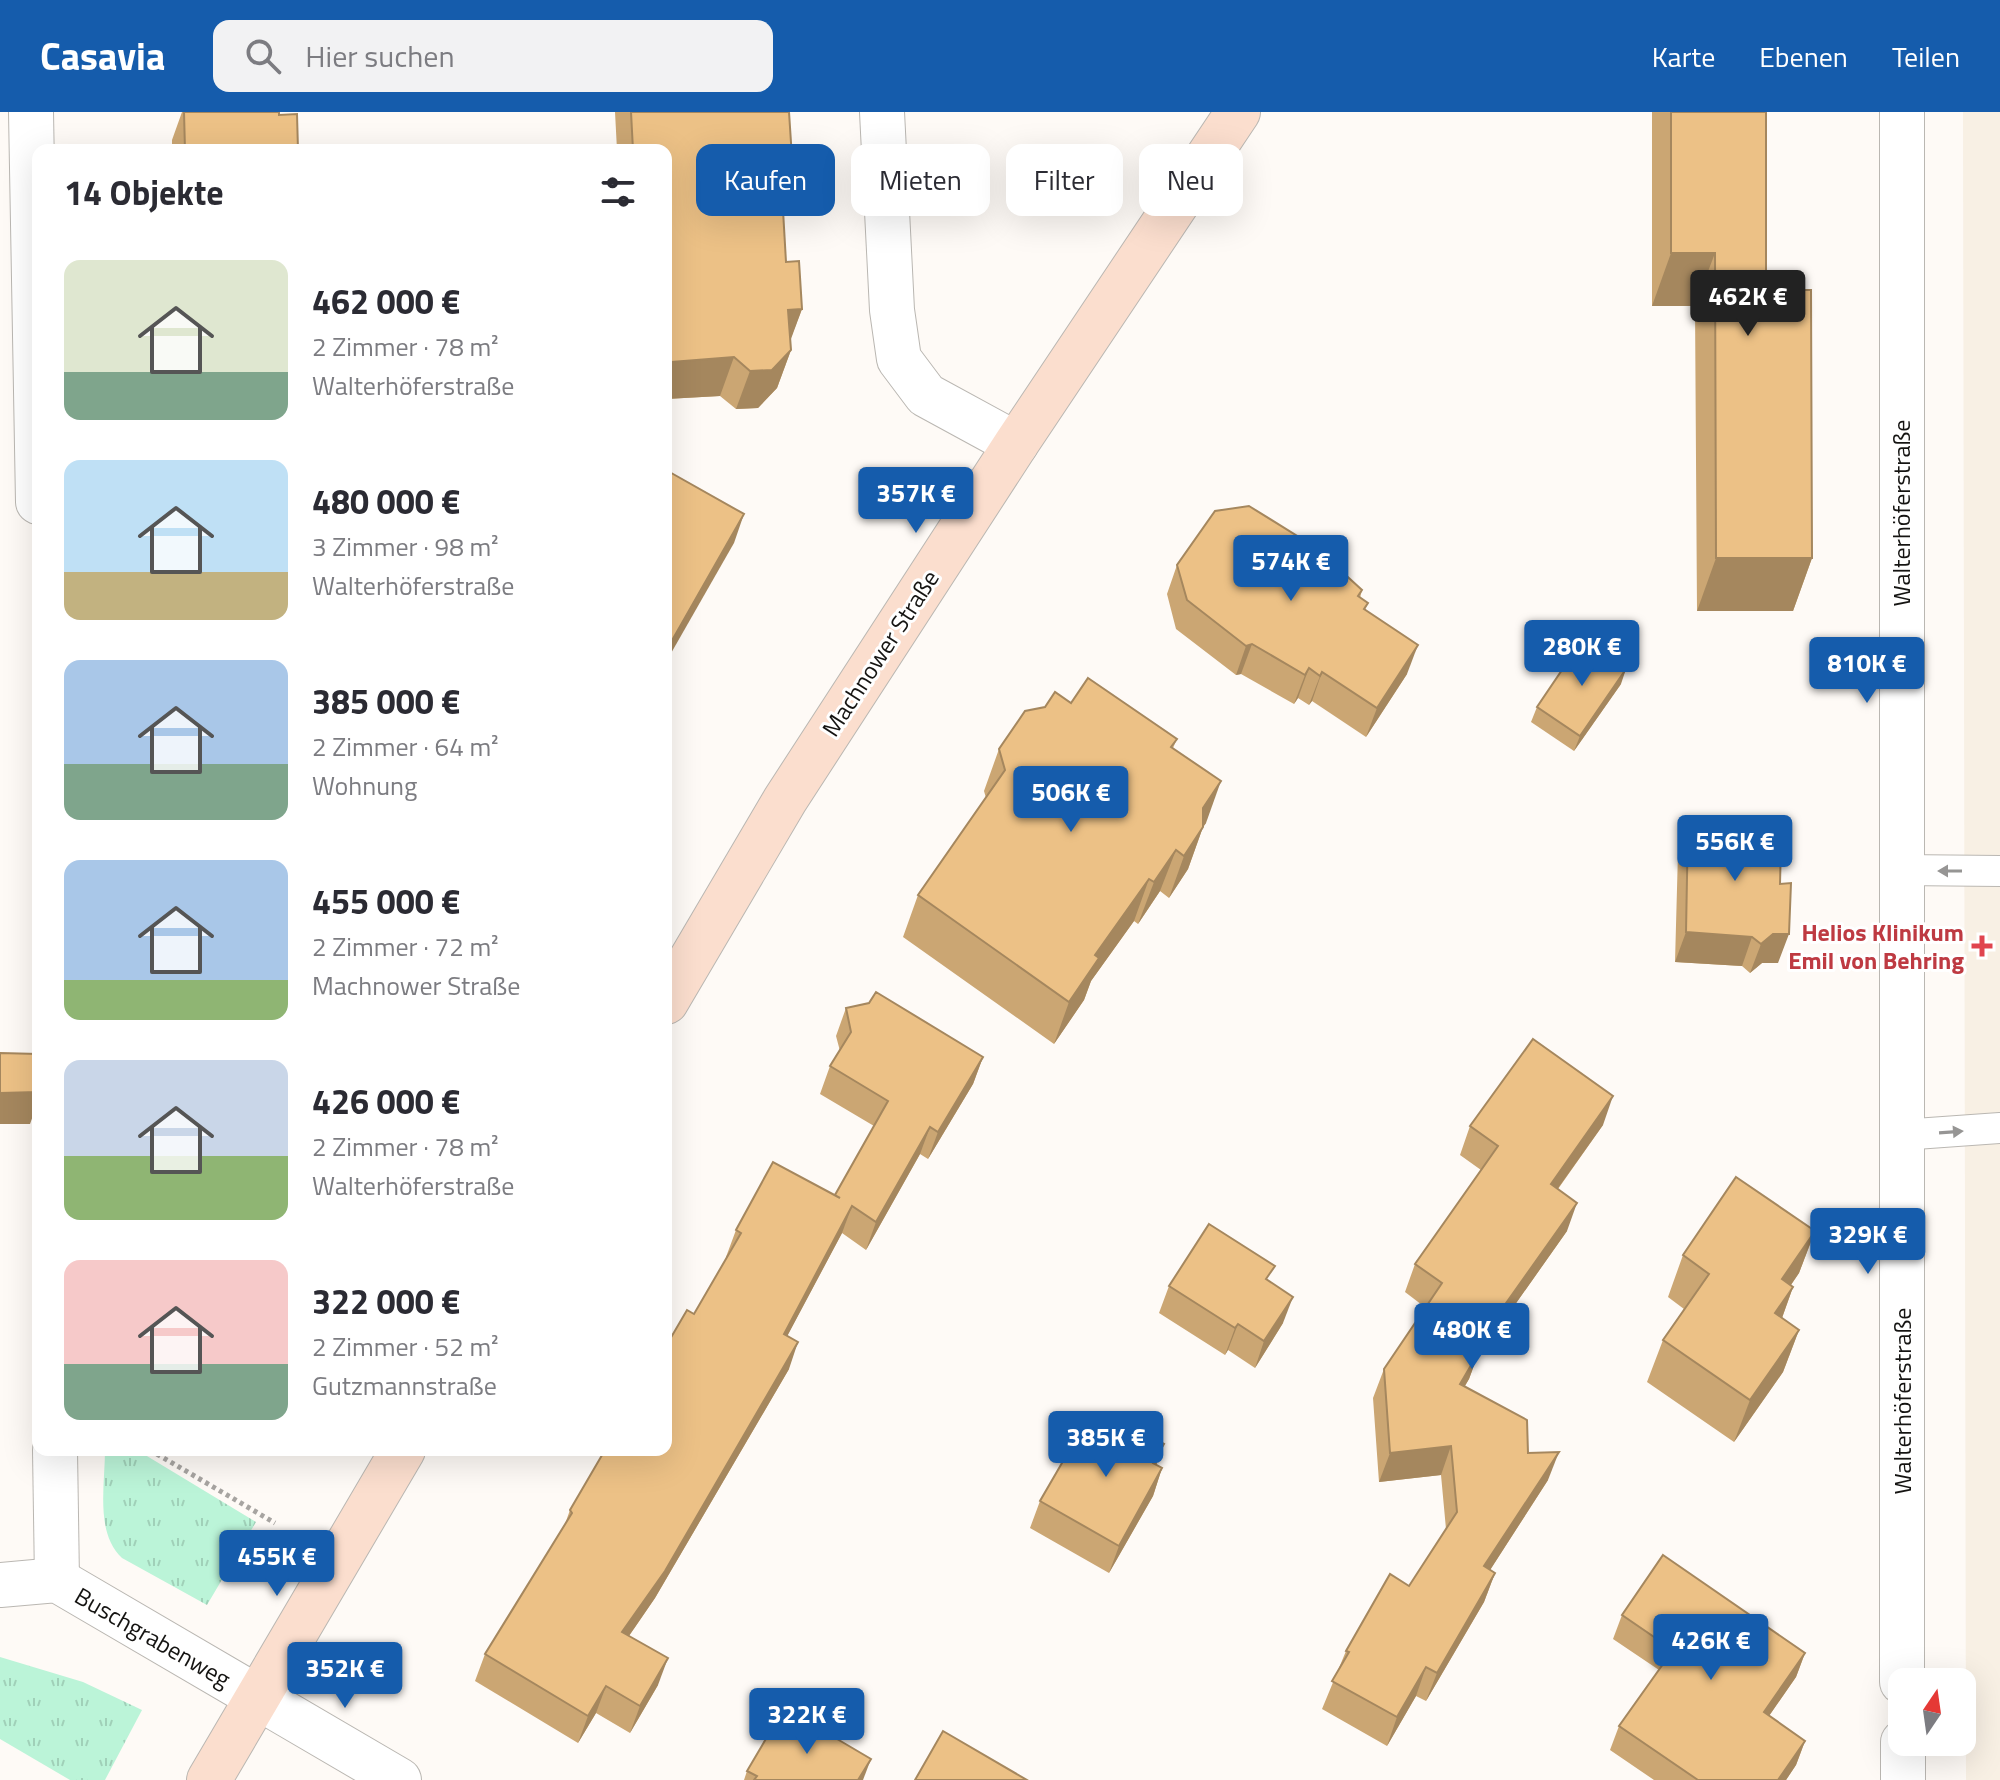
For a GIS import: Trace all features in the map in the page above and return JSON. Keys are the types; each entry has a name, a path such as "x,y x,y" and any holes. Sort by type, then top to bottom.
{"main road":[{"name":"Machnower Straße","path":"672,992 785,800 1016,444 1238,112"},
{"path":"209,1780 399,1456"}],"street":[{"path":"31,112 32,168"},
{"path":"882,112 892,310 899,359 926,395 1016,444"},
{"name":"Walterhöferstraße","path":"1902,112 1902,1668"},
{"path":"55,1456 57,1580"},
{"name":"Buschgrabenweg","path":"0,1585 57,1580 399,1780"},
{"path":"1903,1756 1903,1780"}],"lane":[{"path":"1901,870 2000,871"},
{"path":"1901,1135 2000,1128"}],"path":[{"path":"160,1456 275,1523"}],"shaded area":[{"name":"Helios Klinikum Emil von Behring","path":"1963,112 2000,112 2000,1780 1966,1780 1966,1756 1976,1756 1976,1668 1966,1668"}],"green space":[{"path":"105,1456 147,1456 256,1522 207,1605 122,1558 108,1536 103,1508"},
{"path":"0,1657 83,1682 142,1710 105,1780 70,1780 0,1739"}],"building":[{"path":"184,112 297,114 298,144 185,144"},
{"path":"631,112 789,112 791,144 696,144 696,216 783,216 786,262 799,261 802,309 788,310 791,350 772,370 750,371 734,357 672,362 672,144 633,144"},
{"path":"1671,112 1766,112 1766,290 1811,290 1812,558 1716,558 1715,253 1671,253"},
{"path":"672,473 744,514 672,640"},
{"path":"1249,506 1315,547 1362,590 1358,596 1368,603 1364,609 1418,645 1377,708 1322,672 1320,676 1309,668 1305,675 1252,644 1246,646 1187,600 1177,565 1215,511"},
{"path":"1583,639 1626,669 1580,736 1537,707"},
{"path":"1088,678 1177,739 1171,747 1221,781 1203,808 1203,827 1184,856 1176,850 1154,882 1149,879 1095,955 1099,958 1069,1002 918,895 1005,770 999,749 1025,711 1045,707 1055,692 1071,703"},
{"path":"1688,823 1755,825 1755,842 1781,842 1780,884 1791,883 1789,934 1773,934 1761,944 1752,937 1686,932"},
{"path":"876,992 983,1057 938,1132 930,1127 876,1222 852,1206 784,1334 798,1342 665,1571 622,1632 668,1658 640,1706 606,1686 588,1716 485,1654 572,1513 570,1510 602,1456 672,1456 672,1336 687,1310 694,1314 741,1233 736,1230 773,1162 840,1198 835,1195 888,1101 830,1066 851,1032 846,1008 869,1003"},
{"path":"1533,1039 1613,1096 1551,1184 1577,1203 1475,1347 1480,1350 1460,1384 1527,1420 1528,1453 1559,1452 1484,1566 1495,1573 1437,1673 1426,1667 1397,1717 1332,1681 1390,1574 1409,1586 1457,1512 1451,1446 1390,1453 1384,1369 1442,1283 1415,1264 1498,1146 1470,1126"},
{"path":"0,1053 32,1054 32,1092 0,1093"},
{"path":"1736,1177 1815,1231 1782,1279 1793,1287 1775,1313 1799,1330 1750,1400 1663,1340 1709,1274 1683,1255"},
{"path":"1209,1224 1275,1266 1266,1279 1293,1297 1264,1341 1238,1324 1235,1328 1169,1286"},
{"path":"1115,1417 1164,1444 1153,1463 1162,1468 1119,1546 1040,1501 1084,1425 1104,1435"},
{"path":"1663,1555 1805,1653 1764,1712 1805,1741 1778,1780 1698,1780 1619,1726 1673,1650 1622,1615"},
{"path":"793,1713 871,1759 858,1780 754,1780 757,1776 747,1771 770,1732 779,1738"},
{"path":"943,1731 1027,1780 915,1780"}],"place":[{"name":"Helios Klinikum Emil von Behring","path":"1982,946"}]}
